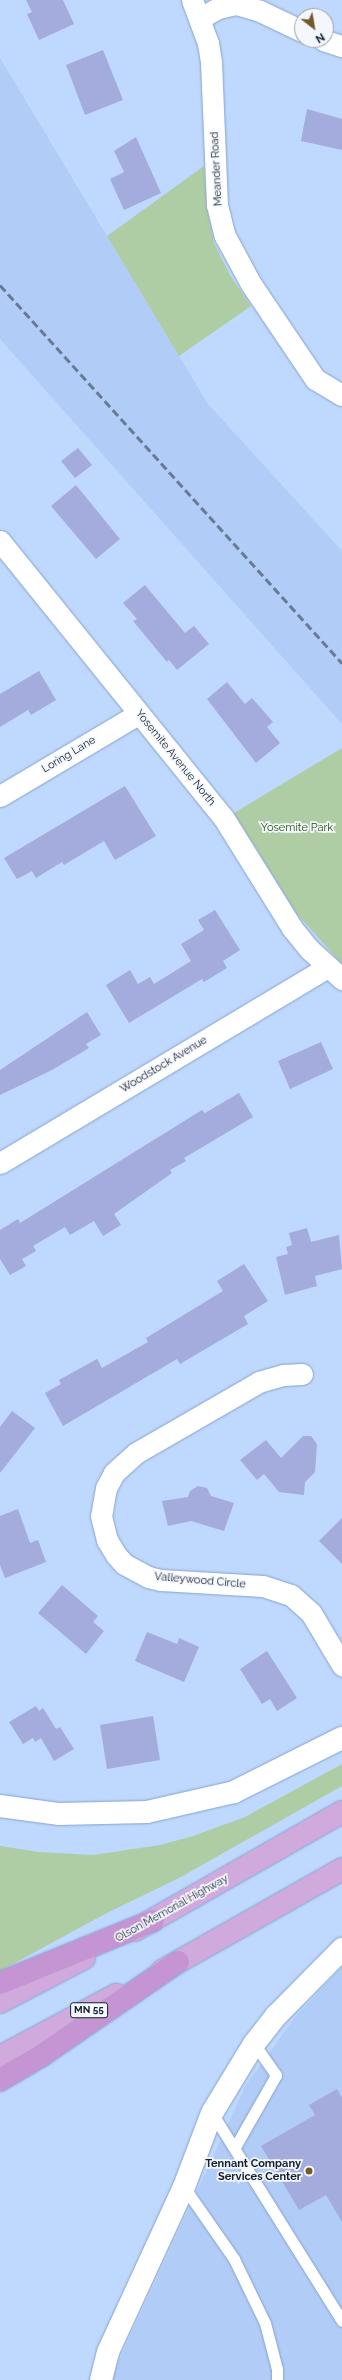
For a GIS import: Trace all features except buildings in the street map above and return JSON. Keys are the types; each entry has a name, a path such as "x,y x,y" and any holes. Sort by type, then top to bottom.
{"highway":[{"name":"Olson Memorial Highway","path":"0,2002 153,1921 342,1812"},
{"name":"MN 55","path":"0,2057 178,1962 342,1869"},
{"path":"0,1983 153,1921"},
{"path":"0,2080 41,2056 178,1962"}],"street":[{"path":"196,9 218,8 236,4 260,11 294,28"},
{"name":"Meander Road","path":"196,9 211,62 217,205 225,236 251,284 315,378 342,395"},
{"name":"Yosemite Avenue North","path":"0,541 138,714 223,817 292,928 335,973"},
{"name":"Loring Lane","path":"0,796 138,714"},
{"name":"Woodstock Avenue","path":"0,1163 335,973"},
{"name":"Valleywood Circle","path":"302,1374 283,1375 259,1382 136,1453 114,1474 106,1488 100,1516 107,1540 116,1555 124,1564 148,1577 161,1580 263,1586 291,1595 311,1613 342,1665"},
{"path":"0,1806 59,1814 147,1812 234,1792 342,1738"},
{"path":"101,2380 108,2352 184,2187 212,2113 254,2044 277,2014 342,1949"}],"lane":[{"path":"235,2147 276,2075 254,2044"},
{"path":"212,2113 235,2147 342,2321"},
{"path":"184,2187 234,2259 265,2323 277,2369 277,2380"}],"shaded area":[{"path":"0,58 208,404 342,551 342,724 0,339"},
{"path":"342,1967 342,2380 112,2380 115,2369 246,2085 295,2017"}],"green space":[{"path":"204,166 207,209 214,243 230,275 251,306 179,356 107,236"},
{"name":"Yosemite Park","path":"342,748 342,964 297,914 234,813"},
{"path":"342,1764 342,1786 181,1877 105,1914 0,1971 0,1846 39,1852 93,1855 160,1845 193,1836 245,1817"}],"railway":[{"path":"0,285 342,663"}],"place":[{"name":"Tennant Company Services Center","path":"309,2171"}]}
